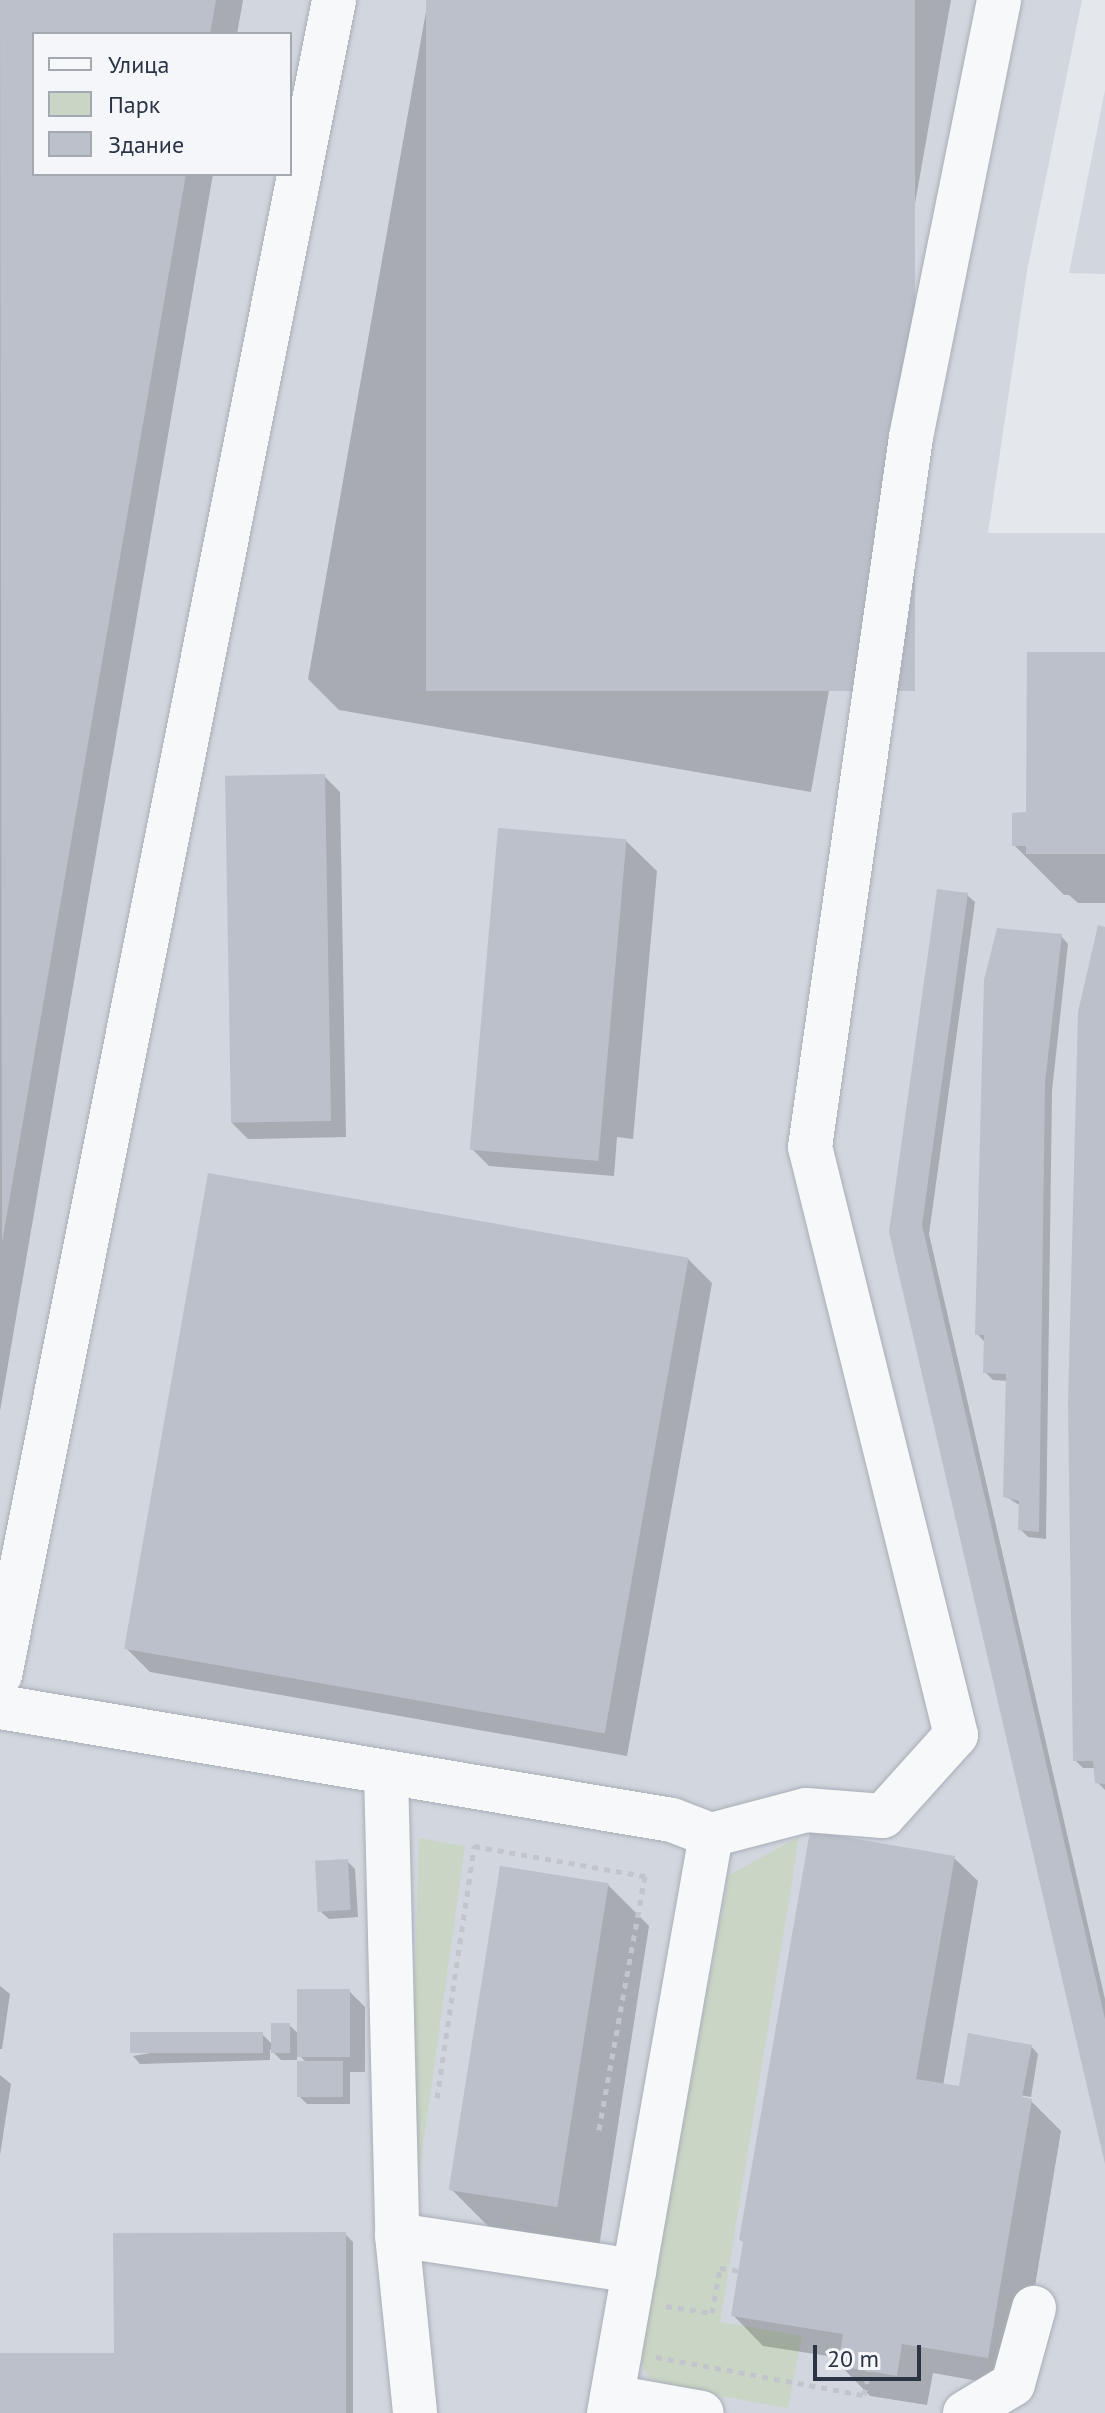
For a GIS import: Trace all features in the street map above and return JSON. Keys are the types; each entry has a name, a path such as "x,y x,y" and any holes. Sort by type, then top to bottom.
{"lane":[{"path":"0,1675 334,0"},
{"path":"0,1707 672,1820 711,1835 806,1810 883,1816 956,1735 810,1147 911,437 999,0"},
{"path":"386,1772 397,2235 415,2413"},
{"path":"702,2413 611,2405 711,1835"},
{"path":"397,2235 632,2286"},
{"path":"965,2413 1013,2384 1034,2308"}],"path":[{"path":"435,2112 474,1846 645,1876 598,2135"},
{"path":"632,2286 712,2313 720,2268 739,2271"},
{"path":"620,2351 864,2395 869,2371"}],"shaded area":[{"path":"0,0 1082,0 1027,271 988,533 1105,533 1105,2413 0,2413"},
{"path":"1105,90 1105,274 1069,273"}],"green space":[{"path":"799,1837 720,2322 802,2336 788,2408 661,2385 649,2377 642,2365 642,2346 729,1875"},
{"path":"419,1838 465,1846 418,2181 409,2180"}],"building":[{"path":"0,0 216,0 210,32 32,32 32,176 186,176 2,1243"},
{"path":"426,0 915,0 915,691 426,691"},
{"path":"1027,652 1105,652 1105,854 1026,854 1026,846 1012,846 1012,813 1026,812"},
{"path":"325,774 331,1121 231,1123 225,776"},
{"path":"498,828 627,839 598,1161 470,1150"},
{"path":"937,889 968,893 922,1225 1105,2019 1105,2164 889,1232"},
{"path":"1098,925 1105,927 1105,1784 1095,1783 1093,1761 1073,1761 1068,1404 1078,1012"},
{"path":"997,928 1062,934 1045,1083 1039,1532 1018,1530 1019,1501 1003,1497 1006,1374 983,1373 984,1335 975,1335 984,980"},
{"path":"208,1173 689,1258 605,1733 124,1649"},
{"path":"810,1831 955,1856 916,2079 959,2086 968,2033 1032,2045 1022,2097 1032,2099 988,2358 902,2344 897,2376 838,2366 843,2334 731,2316 743,2242 739,2240"},
{"path":"348,1859 351,1910 318,1912 315,1861"},
{"path":"500,1866 609,1883 557,2207 449,2190"},
{"path":"297,1989 350,1989 350,2057 297,2057"},
{"path":"271,2023 290,2023 290,2053 271,2053"},
{"path":"130,2032 263,2032 263,2053 130,2053"},
{"path":"297,2061 343,2061 343,2097 297,2097"},
{"path":"346,2232 346,2413 0,2413 0,2353 114,2353 113,2233"}]}
